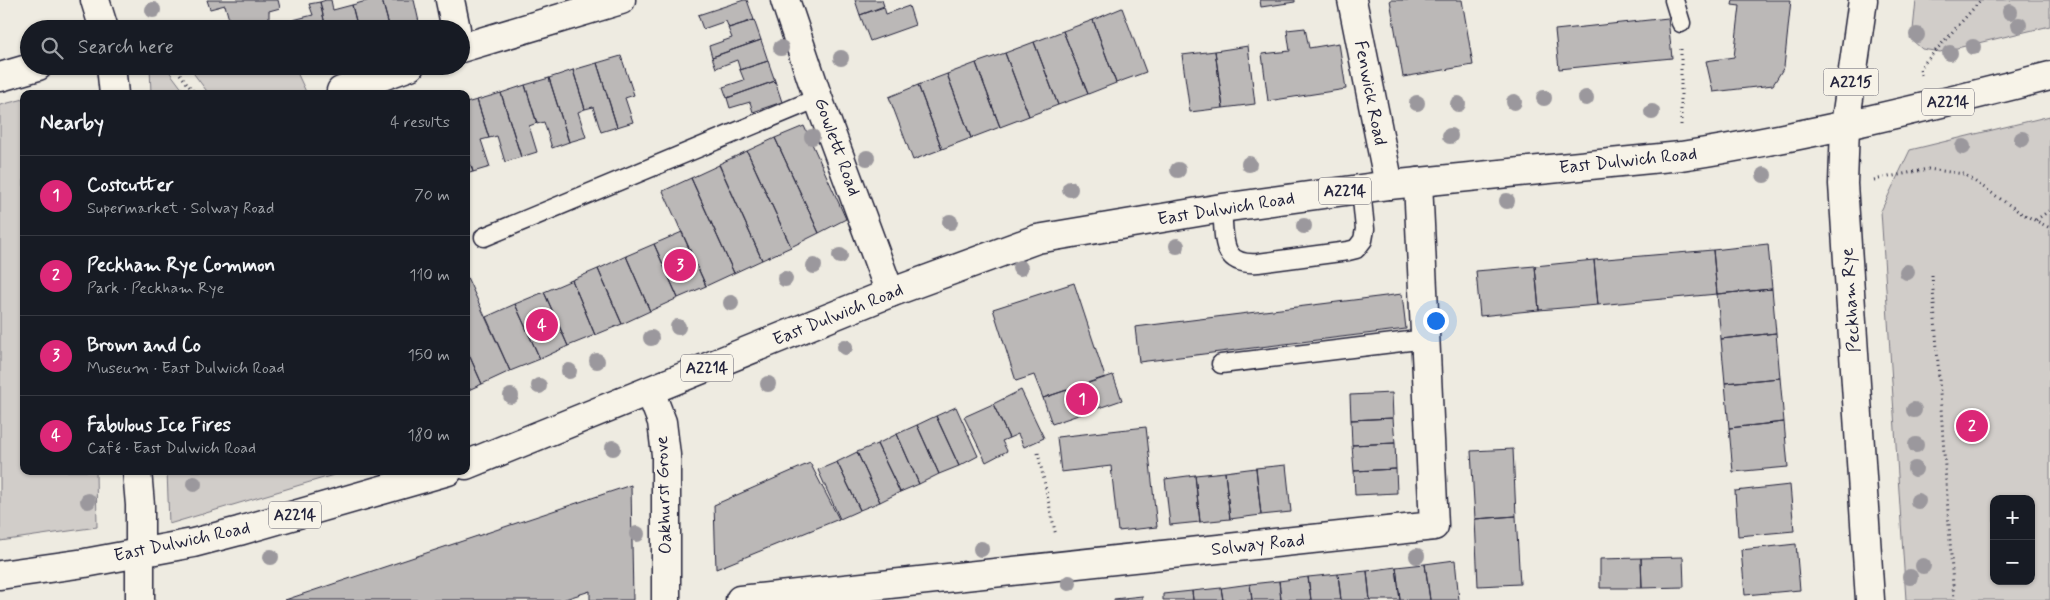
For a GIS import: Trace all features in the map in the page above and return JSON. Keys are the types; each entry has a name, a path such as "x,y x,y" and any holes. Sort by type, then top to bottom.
{"main road":[{"path":"95,0 101,20"},
{"path":"450,0 454,20"},
{"path":"470,45 621,0"},
{"name":"Gowlett Road","path":"786,0 818,98 890,293"},
{"name":"Fenwick Road","path":"1352,0 1389,185"},
{"name":"Peckham Rye","path":"1863,0 1845,126 1843,184 1870,600"},
{"path":"0,77 20,71"},
{"path":"112,75 114,90"},
{"path":"344,90 385,75"},
{"name":"East Dulwich Road","path":"470,463 890,293 1036,239 1222,208 1389,185 1681,156 1845,126 1928,108 2050,76"},
{"name":"Solway Road","path":"740,600 1434,526 1418,182"},
{"name":"Oakhurst Grove","path":"650,391 662,422 666,455 666,600"},
{"path":"138,475 141,552 140,600"},
{"name":"East Dulwich Road","path":"0,575 193,543 434,475"}],"lane":[{"path":"1674,0 1681,23"},
{"path":"484,238 818,98"},
{"path":"1222,208 1227,248 1234,260 1249,264 1321,255 1356,249 1363,240 1365,229 1361,189"},
{"path":"1221,364 1426,339"}],"path":[{"path":"1928,108 1920,68 1981,0"},
{"path":"1681,23 1681,156"},
{"path":"181,75 192,90"},
{"path":"1843,184 1868,182 1928,170 1964,174 2050,228"},
{"path":"2036,220 2050,210"},
{"path":"1932,275 1954,600"},
{"path":"1038,453 1062,566"}],"shaded area":[{"path":"1916,0 2050,0 2050,26 1940,52 1922,49 1912,40"},
{"path":"150,75 172,75 183,90 151,90"},
{"path":"195,75 298,75 305,90 206,90"},
{"path":"20,100 20,475 96,475 97,527 0,541 0,105"},
{"path":"2050,116 2050,600 1906,600 1881,211 1910,150"},
{"path":"167,475 334,475 169,524"}],"building":[{"path":"207,0 278,0 280,8 269,11 269,20 229,20 225,5 210,9"},
{"path":"331,0 333,10 352,5 356,20 324,20 320,2"},
{"path":"370,0 382,0 388,20 356,20 352,5"},
{"path":"382,0 414,0 419,20 388,20"},
{"path":"747,0 754,20 729,28 726,21 703,29 698,15"},
{"path":"855,0 882,0 884,6 860,15"},
{"path":"1260,0 1295,0 1295,2 1261,7"},
{"path":"1390,0 1462,0 1473,65 1403,77"},
{"path":"1733,0 1791,0 1784,67 1773,85 1713,92 1706,61 1734,57 1740,6 1732,5"},
{"path":"320,2 324,20 293,20 313,15 309,4"},
{"path":"909,6 915,25 870,41 860,15 884,7 886,14"},
{"path":"1122,8 1146,72 1116,83 1093,20"},
{"path":"1668,18 1672,58 1559,69 1555,30"},
{"path":"754,20 761,40 712,57 709,46 732,38 728,28"},
{"path":"1093,20 1116,83 1088,94 1063,31"},
{"path":"1305,28 1309,48 1339,43 1346,89 1268,101 1262,54 1290,51 1287,30"},
{"path":"1063,31 1088,94 1058,105 1034,42"},
{"path":"761,40 768,61 740,70 737,60 716,68 712,57"},
{"path":"1034,42 1058,105 1029,116 1005,53"},
{"path":"1248,46 1255,104 1223,108 1215,51"},
{"path":"1215,51 1223,108 1190,112 1182,55"},
{"path":"1005,53 1029,116 1000,127 976,63"},
{"path":"621,56 634,95 625,98 633,122 617,127 597,63"},
{"path":"768,61 775,81 727,98 723,87 744,80 740,70"},
{"path":"597,63 617,127 601,132 593,107 585,109 573,70"},
{"path":"976,63 1000,127 971,138 947,74"},
{"path":"573,70 585,109 578,112 586,137 569,142 549,78"},
{"path":"947,74 971,138 942,149 918,85"},
{"path":"549,78 569,142 552,148 544,122 537,124 525,85"},
{"path":"775,81 782,102 753,112 750,102 730,108 727,98"},
{"path":"525,85 537,123 529,126 537,152 521,157 501,93"},
{"path":"918,85 942,149 913,160 889,97"},
{"path":"501,93 521,157 505,162 497,136 489,138 477,100"},
{"path":"477,100 489,138 481,140 490,167 473,172 470,162 470,102"},
{"path":"804,126 846,219 819,233 775,138"},
{"path":"775,138 819,233 791,247 747,151"},
{"path":"747,151 791,247 762,260 719,164"},
{"path":"470,162 473,172 470,173"},
{"path":"719,165 762,260 734,273 691,178"},
{"path":"691,178 734,273 706,286 663,191"},
{"path":"682,232 706,286 678,298 654,244"},
{"path":"654,244 678,298 650,311 626,256"},
{"path":"1768,244 1772,289 1717,294 1713,250"},
{"path":"1713,250 1717,294 1598,305 1594,260"},
{"path":"626,256 650,311 622,324 598,269"},
{"path":"1594,260 1598,305 1539,310 1535,266"},
{"path":"1535,266 1539,310 1480,316 1476,271"},
{"path":"598,269 622,324 595,335 572,280"},
{"path":"572,280 595,335 568,346 544,292"},
{"path":"1074,283 1105,377 1043,398 1034,375 1016,381 993,309"},
{"path":"470,284 510,371 482,384 470,357"},
{"path":"1772,289 1776,333 1721,339 1717,294"},
{"path":"544,292 568,346 540,359 515,304"},
{"path":"1402,294 1406,329 1139,362 1135,327"},
{"path":"515,304 540,359 510,371 486,317"},
{"path":"1776,333 1780,378 1725,383 1721,339"},
{"path":"470,357 482,384 470,389"},
{"path":"1113,375 1122,400 1052,424 1043,398"},
{"path":"1780,378 1784,422 1729,428 1725,383"},
{"path":"1021,390 1044,438 1024,447 1018,434 1009,438 993,404"},
{"path":"1392,393 1393,418 1351,420 1350,395"},
{"path":"993,404 1009,438 1002,441 1007,451 986,462 964,417"},
{"path":"956,407 978,456 959,466 936,416"},
{"path":"936,416 959,466 939,474 917,425"},
{"path":"1393,418 1395,443 1352,445 1351,420"},
{"path":"1784,422 1788,467 1733,472 1729,428"},
{"path":"917,425 939,474 919,484 897,434"},
{"path":"1146,427 1157,527 1118,531 1111,466 1061,472 1057,437"},
{"path":"897,434 919,484 900,492 877,444"},
{"path":"1395,443 1396,469 1354,471 1352,445"},
{"path":"877,444 900,492 880,502 857,452"},
{"path":"1513,449 1516,516 1475,519 1471,451"},
{"path":"857,452 880,502 860,510 837,462"},
{"path":"837,462 860,510 840,519 818,470"},
{"path":"810,463 839,519 716,569 714,505"},
{"path":"1286,465 1291,512 1261,515 1256,468"},
{"path":"1256,468 1261,515 1230,519 1225,472"},
{"path":"1396,469 1397,493 1355,495 1354,471"},
{"path":"1225,472 1230,519 1200,522 1195,475"},
{"path":"1195,475 1200,522 1170,525 1165,479"},
{"path":"631,485 633,600 590,600 590,591 562,600 285,600"},
{"path":"1790,485 1794,531 1738,536 1735,491"},
{"path":"1516,516 1520,584 1478,586 1475,519"},
{"path":"1796,544 1800,590 1745,595 1741,550"},
{"path":"1683,557 1684,587 1642,588 1641,558"},
{"path":"1641,558 1642,588 1600,588 1600,559"},
{"path":"1455,560 1459,600 1430,600 1425,564"},
{"path":"1425,564 1430,600 1400,600 1396,567"},
{"path":"1396,567 1400,600 1370,600 1367,571"},
{"path":"1367,571 1370,600 1341,600 1338,574"},
{"path":"1338,574 1341,600 1311,600 1308,577"},
{"path":"1308,577 1311,600 1281,600 1279,581"},
{"path":"1279,581 1281,600 1252,600 1250,584"},
{"path":"1250,584 1252,600 1223,600 1221,588"},
{"path":"1221,588 1223,600 1193,600 1192,591"},
{"path":"1192,591 1193,600 1163,600 1163,594"},
{"path":"1142,596 1142,600 1114,600 1114,599"}],"place":[{"name":"Brown and Co","path":"680,265"},
{"name":"Fabulous Ice Fires","path":"542,325"},
{"name":"Costcutter","path":"1082,399"},
{"name":"Peckham Rye Common","path":"1972,426"}]}
